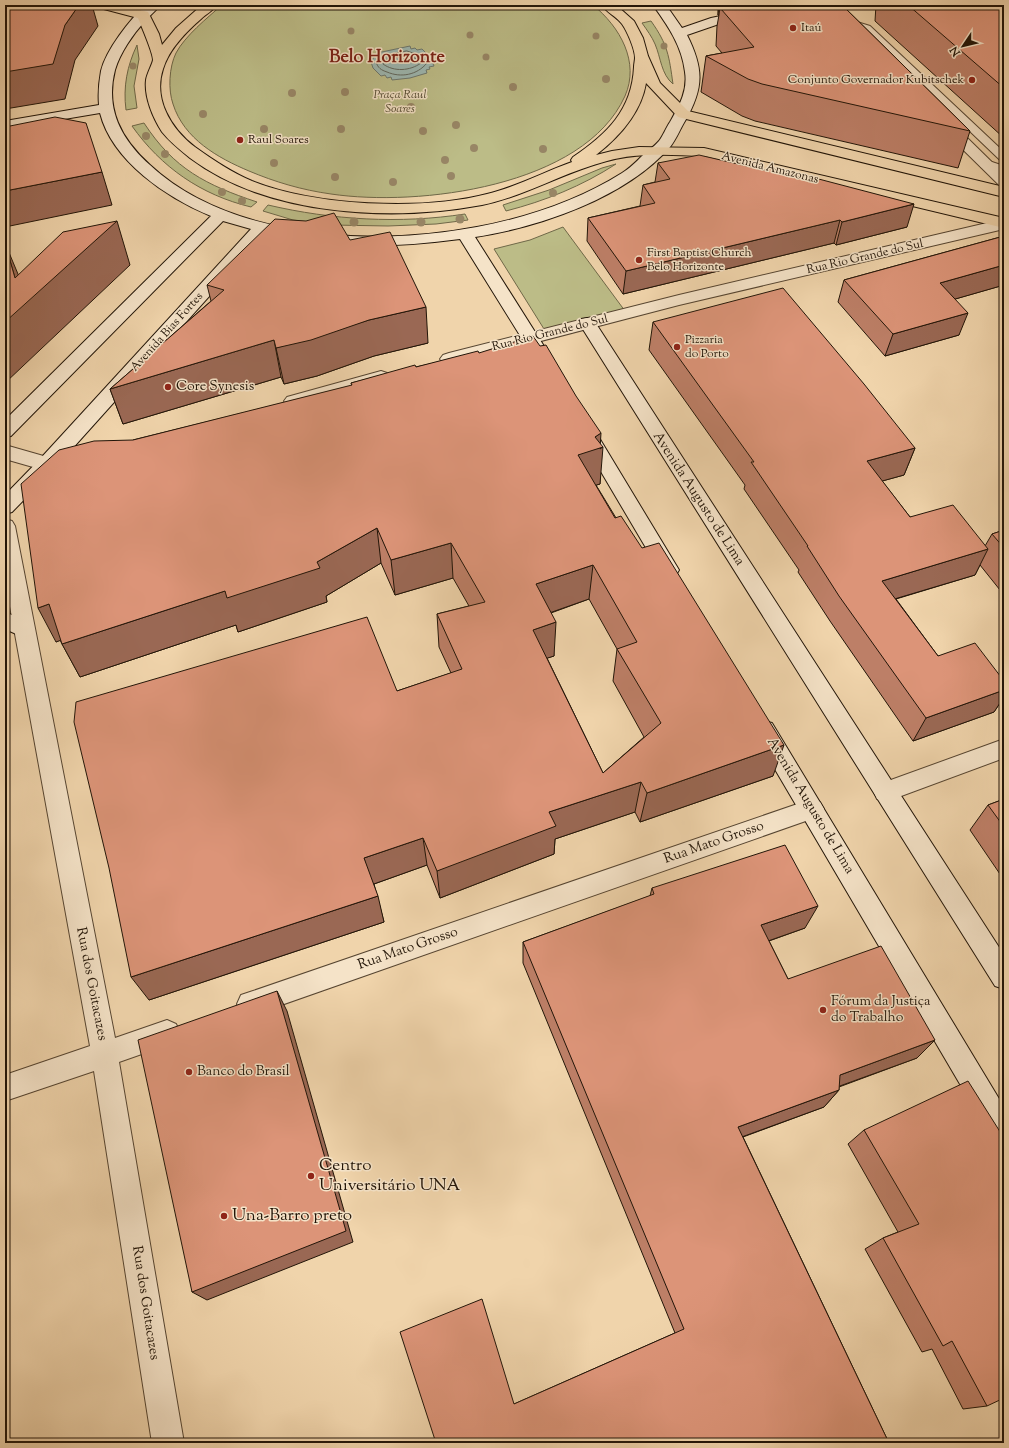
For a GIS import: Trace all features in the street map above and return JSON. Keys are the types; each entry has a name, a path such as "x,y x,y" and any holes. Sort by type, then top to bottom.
{"main road":[{"path":"104,5 143,15"},
{"path":"154,5 124,37 108,70 105,108 108,120 119,140 141,167 175,193 220,215 262,227 328,239 397,240 465,234 542,217 577,203 630,175 658,152 674,132 684,114 693,85 690,58 680,33 659,5"},
{"path":"210,5 200,12 174,38 159,59 153,80 153,88 158,110 170,132 193,155 217,170 241,182 273,192 331,204 368,208 418,208 484,200 558,172 593,151 624,120 637,95 640,83 641,56"},
{"path":"608,5 627,21 636,38 641,56 654,85 684,114 1004,192"},
{"path":"680,33 716,21 792,5"},
{"path":"143,15 152,34 159,59"},
{"path":"833,16 858,40"},
{"path":"5,125 105,108"},
{"path":"936,115 1004,182"},
{"name":"Avenida Amazonas","path":"558,172 616,154 685,150 704,152 1004,223"},
{"path":"986,164 1004,172"},
{"path":"5,431 220,215"},
{"name":"Rua Rio Grande do Sul","path":"431,364 587,323 1004,223"},
{"name":"Avenida Bias Fortes","path":"5,507 47,464 262,227"},
{"path":"465,234 556,379"},
{"name":"Avenida Augusto de Lima","path":"587,323 1004,977"},
{"path":"278,405 400,372"},
{"path":"576,414 678,584"},
{"path":"5,452 47,464 86,455"},
{"name":"Rua dos Goitacazes","path":"5,526 14,624 105,1055 168,1443"},
{"name":"Avenida Augusto de Lima","path":"755,714 1004,1132"},
{"path":"885,792 1004,748"},
{"name":"Rua Mato Grosso","path":"231,1011 812,809"},
{"path":"5,1088 186,1026"}],"lane":[{"path":"833,16 866,28 1004,158"}],"green space":[{"name":"Praça Raul Soares","path":"222,5 593,5 612,24 625,46 629,58 629,83 625,96 604,127 574,152 537,170 495,184 451,193 408,197 367,197 331,194 299,188 249,171 214,153 194,137 178,116 170,92 172,65 176,53 185,40 203,21"},
{"path":"651,21 657,29 667,51 673,84 666,76 655,44 642,23"},
{"path":"137,45 139,59 134,86 137,108 126,110 125,93 127,77"},
{"path":"144,123 155,139 179,164 207,182 257,202 251,207 233,202 199,187 184,177 156,154 143,141 132,126"},
{"path":"616,164 577,186 549,198 506,211 503,205 549,190 602,168"},
{"path":"268,205 317,214 366,219 416,219 465,214 468,220 436,224 388,226 332,225 293,220 263,211"},
{"path":"563,227 625,311 544,329 494,249 530,240"}],"water":[{"path":"410,46 411,49 422,49 430,57 434,66 429,67 430,69 426,70 427,73 410,78 392,80 391,77 387,78 385,75 381,76 373,68 370,59 374,58 373,56 378,55 377,53"}],"building":[{"path":"5,5 79,5 65,25 53,64 5,72"},
{"path":"722,5 842,5 970,131 762,84 748,79 706,56 754,47 721,9"},
{"path":"908,5 1004,5 1004,88"},
{"path":"55,117 86,123 102,172 5,191 5,127"},
{"path":"699,155 764,170 774,168 778,172 809,179 811,177 914,204 842,222 840,220 626,271 588,218 655,203 643,185 670,179 658,163"},
{"path":"334,213 350,240 390,232 426,307 369,320 311,340 276,348 274,340 110,389 224,290 207,285 275,219 306,221"},
{"path":"117,221 5,322 5,243 15,278 63,232"},
{"path":"1004,236 1004,265 940,283 968,313 893,334 844,280"},
{"path":"783,288 864,384 915,448 867,461 910,517 953,505 988,549 882,581 938,656 975,643 1004,681 1004,690 926,718 839,596 808,546 751,462 754,462 653,322"},
{"path":"533,336 540,346 546,345 576,396 601,433 595,437 603,447 578,455 615,518 621,516 642,548 659,543 784,745 647,793 641,782 549,812 556,826 437,871 423,838 364,858 378,896 131,977 109,868 74,722 76,702 367,617 397,691 462,669 437,614 485,602 451,543 391,560 377,528 317,562 320,568 227,598 225,591 62,644 49,604 38,608 21,484 59,450 94,441 133,440 352,385 351,383 415,365 416,367 478,351 479,353","holes":["593,565 637,642 617,649 661,723 603,773 533,630 556,622 536,584"]},
{"path":"1004,530 1004,548 992,534"},
{"path":"1004,799 1004,827 988,805"},
{"path":"785,845 818,906 761,925 788,979 881,946 935,1040 840,1075 839,1090 738,1127 889,1443 436,1443 400,1332 482,1299 514,1404 684,1329 523,942 654,894 652,888"},
{"path":"277,991 346,1231 192,1292 138,1040"},
{"path":"968,1081 1004,1138 1004,1398 987,1406 952,1341 943,1346 883,1238 919,1224 864,1130"}],"place":[{"name":"Itaú","path":"793,28"},
{"name":"Conjunto Governador Kubitschek","path":"972,80"},
{"name":"Raul Soares","path":"240,140"},
{"name":"First Baptist Church Belo Horizonte","path":"639,260"},
{"name":"Pizzaria do Porto","path":"677,347"},
{"name":"Core Synesis","path":"168,387"},
{"name":"Fórum da Justiça do Trabalho","path":"823,1010"},
{"name":"Banco do Brasil","path":"189,1072"},
{"name":"Centro Universitário UNA","path":"311,1176"},
{"name":"Una-Barro preto","path":"224,1216"}],"district":[{"name":"Belo Horizonte","path":"387,58"}]}
